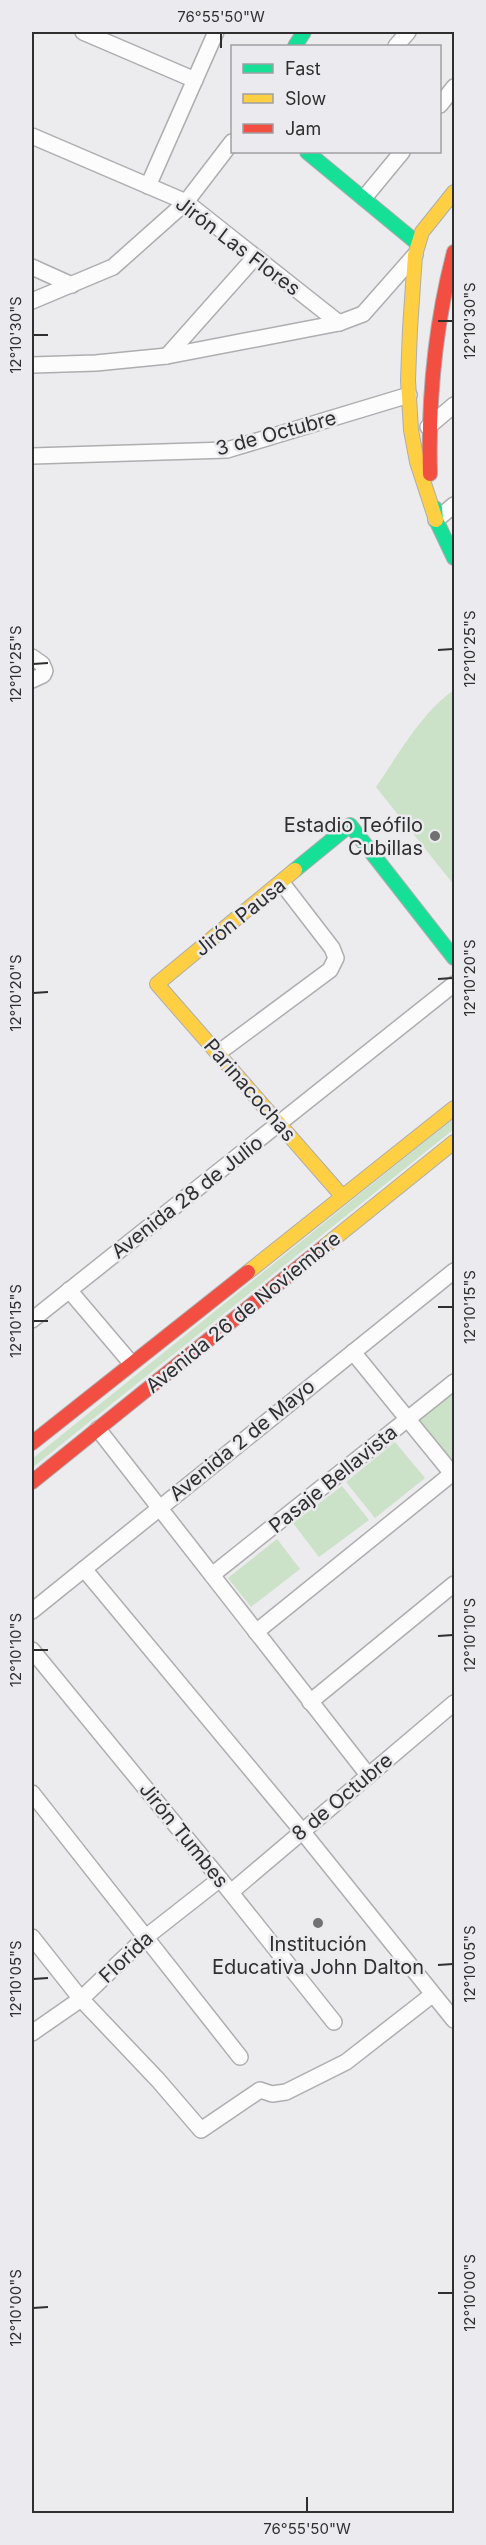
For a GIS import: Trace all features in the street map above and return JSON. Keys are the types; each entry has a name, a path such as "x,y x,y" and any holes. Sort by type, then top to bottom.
{"street":[{"path":"83,32 195,80"},
{"path":"148,186 216,32"},
{"path":"296,45 304,32"},
{"path":"397,45 408,32"},
{"path":"441,104 454,87"},
{"name":"Jirón Las Flores","path":"32,136 186,202 339,323"},
{"path":"32,301 113,267 186,202 231,143"},
{"path":"311,153 364,198 416,249"},
{"path":"364,198 401,153"},
{"path":"454,192 422,232 416,249 409,395 415,452 436,520 454,558"},
{"path":"32,365 96,363 167,356 339,323 363,314 416,249"},
{"path":"436,520 430,474 429,393 438,330 454,252"},
{"path":"167,356 255,257"},
{"path":"32,267 72,285"},
{"name":"3 de Octubre","path":"32,456 227,450 409,395"},
{"path":"428,427 454,405"},
{"path":"436,520 454,505"},
{"path":"32,657 42,664 45,671 43,675 32,680"},
{"name":"Jirón Pausa","path":"158,984 350,825 454,958"},
{"path":"218,1053 330,970 336,958 332,948 282,883"},
{"name":"Parinacochas","path":"158,984 342,1196"},
{"name":"Avenida 28 de Julio","path":"32,1320 454,984"},
{"name":"Avenida 26 de Noviembre","path":"32,1443 454,1108"},
{"name":"Avenida 26 de Noviembre","path":"32,1482 454,1142"},
{"name":"Avenida 2 de Mayo","path":"32,1611 454,1271"},
{"path":"69,1290 131,1363"},
{"path":"256,1632 454,1474 353,1352"},
{"name":"Pasaje Bellavista","path":"212,1575 454,1382"},
{"path":"98,1429 368,1775"},
{"path":"84,1569 302,1831 454,2020"},
{"path":"310,1702 454,1584"},
{"name":"Jirón Tumbes","path":"32,1650 231,1892 334,2022"},
{"name":"8 de Octubre","path":"231,1892 454,1703"},
{"path":"32,1792 240,2057"},
{"name":"Florida","path":"32,2033 81,1999 147,1937 220,1879"},
{"path":"32,1937 81,1999 158,2080 201,2130 260,2090 272,2094 286,2092 346,2062 432,1995"}],"green space":[{"name":"Estadio Teófilo Cubillas","path":"454,690 454,885 376,787 421,722 442,699"},
{"path":"454,1118 454,1129 32,1468 32,1459"},
{"path":"454,1391 454,1464 450,1468 414,1424"},
{"path":"395,1442 425,1478 375,1518 346,1482"},
{"path":"342,1486 369,1520 319,1557 293,1523"},
{"path":"277,1539 300,1569 251,1607 228,1578"}],"traffic: fast":[{"path":"296,45 304,32"},
{"path":"308,153 417,243"},
{"path":"435,508 436,520 454,558"},
{"path":"295,870 350,825 454,958"}],"traffic: slow":[{"path":"436,520 417,462 411,430 408,380 410,329 415,255 422,232 454,192"},
{"path":"295,870 157,984 342,1196"},
{"path":"248,1272 454,1108"},
{"path":"325,1246 454,1142"}],"traffic: jam":[{"path":"430,474 430,418 434,362 447,279 454,252"},
{"path":"32,1482 325,1246"},
{"path":"32,1443 248,1272"}],"place":[{"name":"Estadio Teófilo Cubillas","path":"435,836"},
{"name":"Institución Educativa John Dalton","path":"318,1923"}]}
